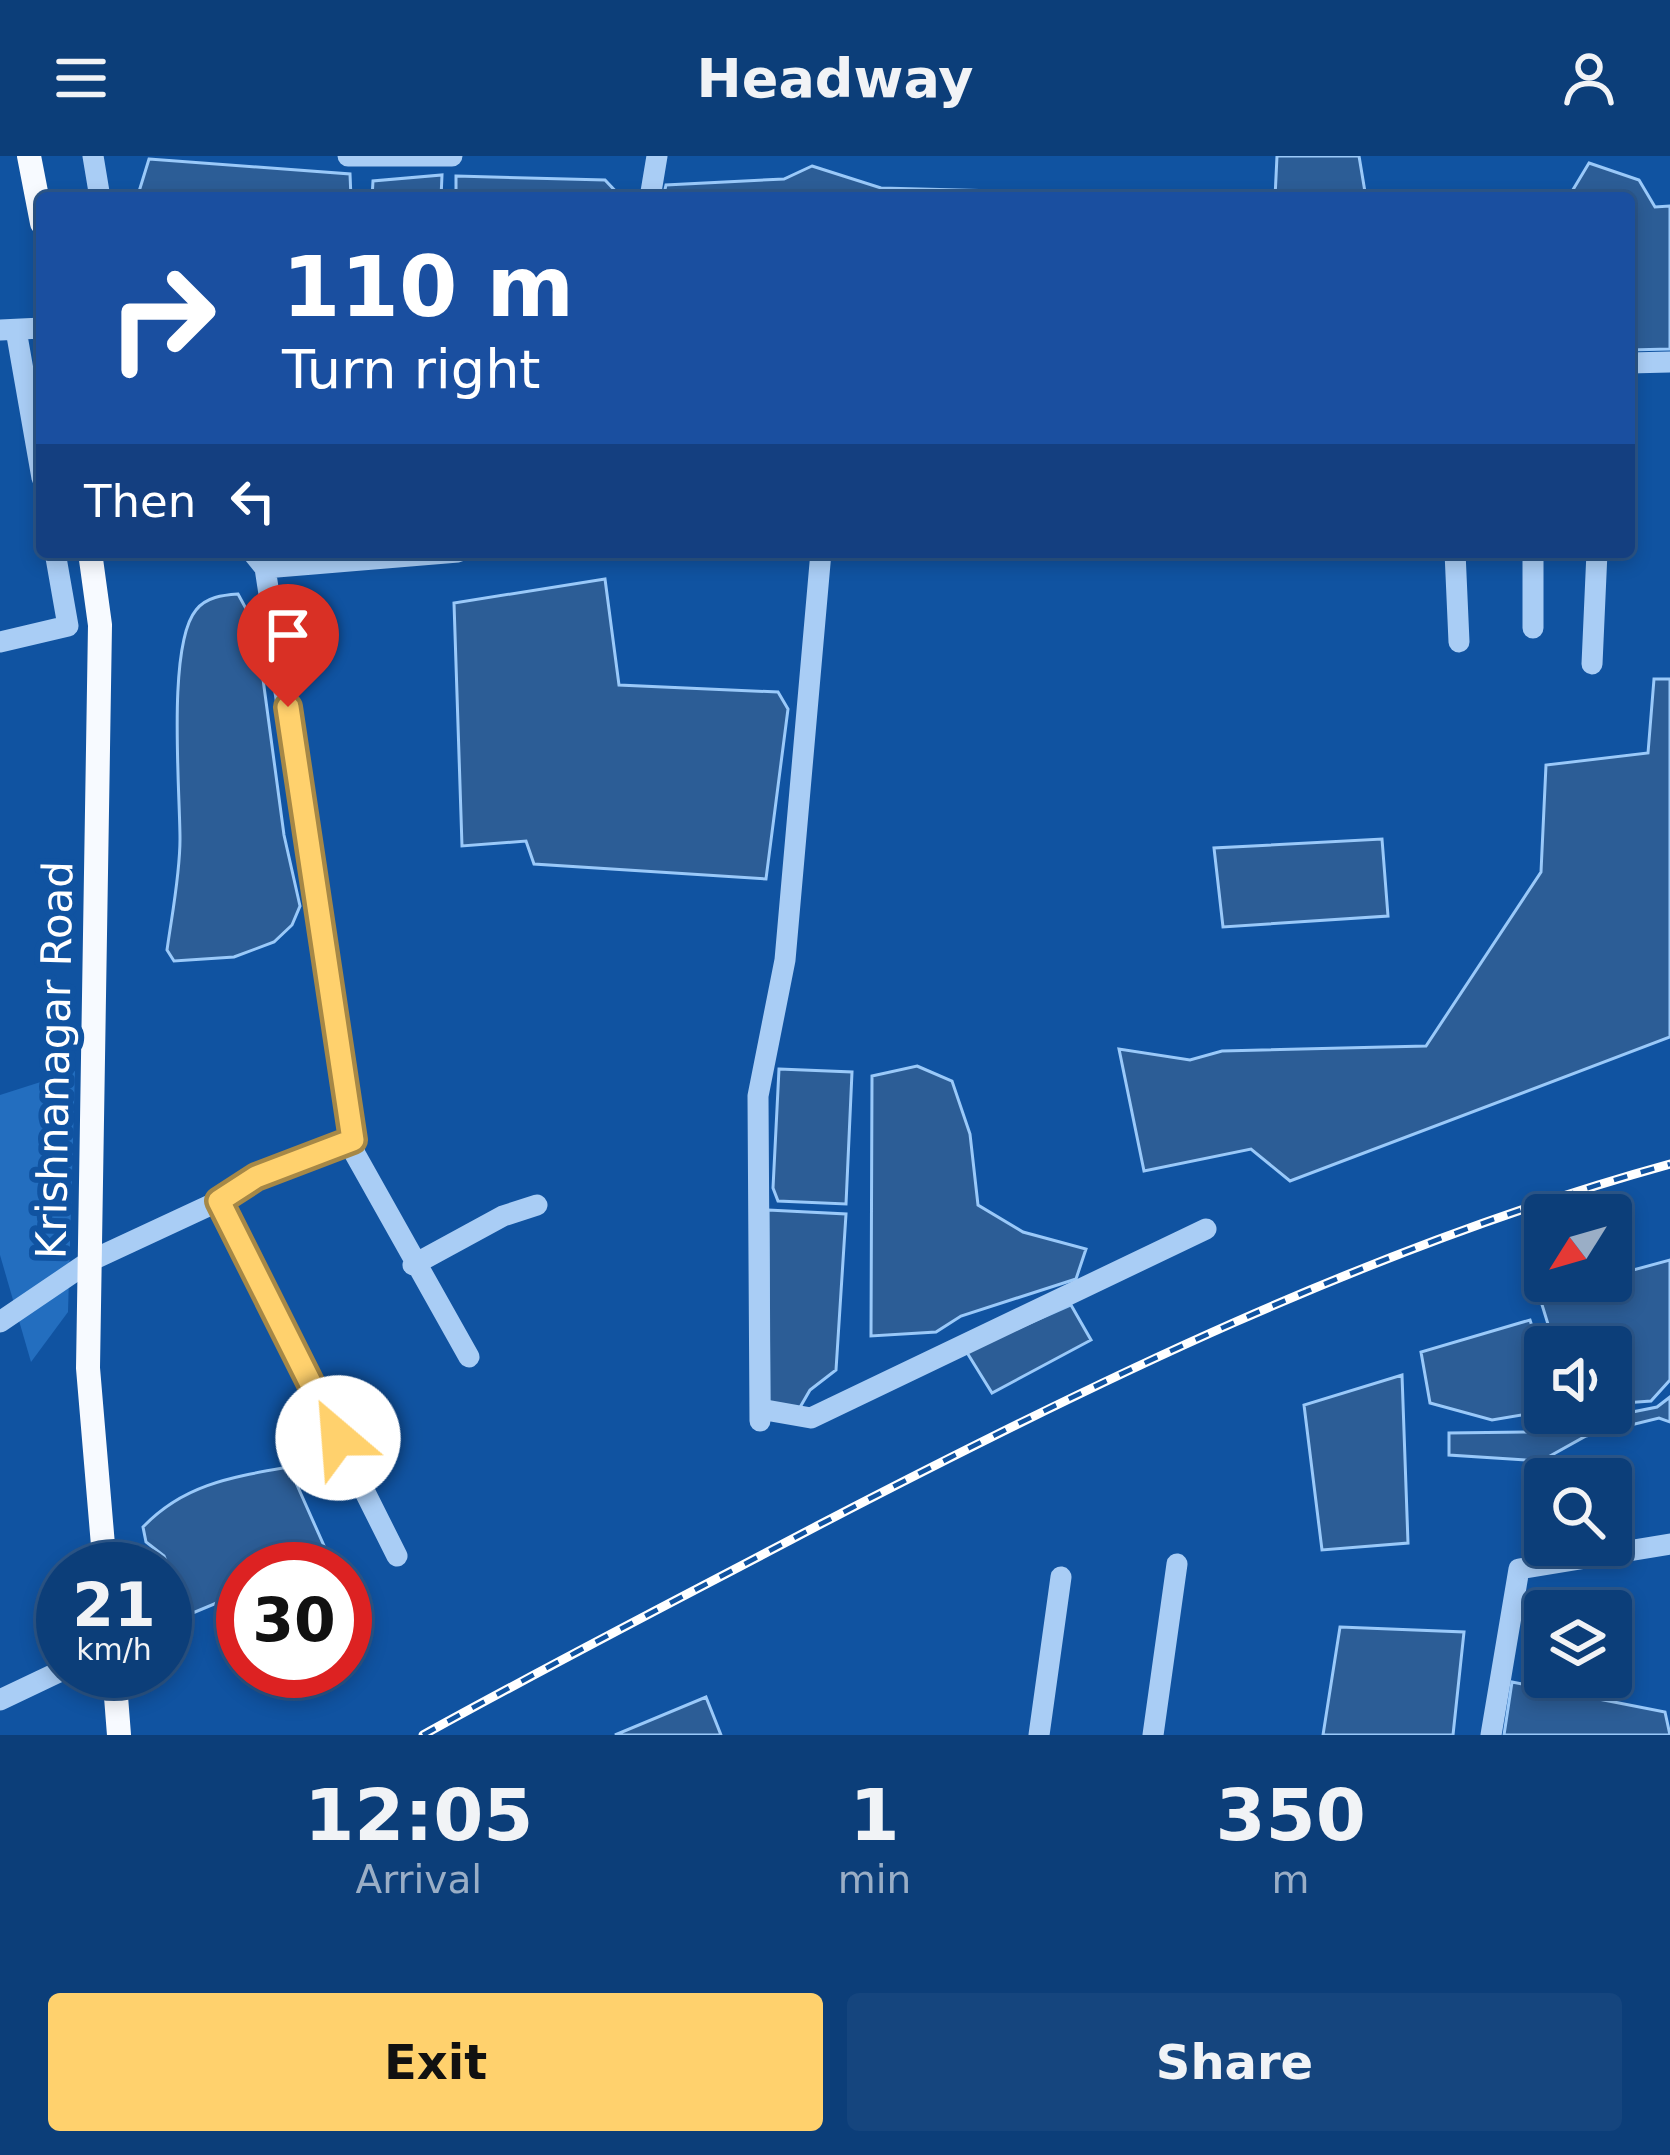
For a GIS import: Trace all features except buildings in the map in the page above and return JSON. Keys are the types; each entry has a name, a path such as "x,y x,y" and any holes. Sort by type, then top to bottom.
{"main road":[{"path":"29,156 36,192"},
{"name":"Krishnanagar Road","path":"90,558 100,625 88,1368 103,1542"},
{"path":"116,1698 119,1735"}],"street":[{"path":"99,192 94,159 120,156"},
{"path":"348,156 452,156"},
{"path":"651,192 656,156"},
{"path":"8,330 36,452"},
{"path":"1635,363 1670,362"},
{"path":"0,642 68,626 56,558"},
{"path":"348,558 259,560 355,1154 413,1265 469,1357"},
{"path":"820,558 785,960 758,1096 760,1415 811,1418 1206,1229"},
{"path":"1455,558 1459,642"},
{"path":"1533,558 1533,628"},
{"path":"1592,664 1597,558"},
{"path":"0,1322 89,1265 219,1201 256,1177 353,1140"},
{"path":"219,1201 397,1556"},
{"path":"413,1265 503,1216 536,1205"},
{"path":"1492,1735 1519,1569 1670,1544"},
{"path":"1153,1735 1177,1564"},
{"path":"1040,1735 1061,1577"},
{"path":"0,1700 36,1683"}],"shaded area":[{"path":"1277,156 1359,156 1365,192 1275,192"},
{"path":"149,159 350,174 351,192 139,192"},
{"path":"1589,163 1639,180 1655,207 1670,206 1670,349 1635,350 1635,192 1572,192"},
{"path":"812,166 881,188 1033,192 664,192 666,185 784,179"},
{"path":"442,175 441,192 372,192 373,181"},
{"path":"456,176 605,180 616,192 456,192"},
{"path":"605,579 619,685 778,692 788,709 766,879 534,864 526,841 462,846 454,603"},
{"path":"238,594 256,627 284,835 300,906 292,925 274,942 234,957 174,961 167,950 180,853 177,720 181,654 196,610 215,598"},
{"path":"1654,679 1670,679 1670,1037 1290,1181 1251,1149 1144,1171 1119,1049 1190,1060 1222,1051 1426,1046 1541,872 1546,765 1648,753"},
{"path":"1382,839 1388,916 1223,927 1214,848"},
{"path":"917,1066 952,1081 970,1134 978,1205 1023,1232 1086,1249 1076,1279 961,1316 936,1332 871,1336 872,1076"},
{"path":"779,1069 852,1072 846,1204 778,1201 773,1188"},
{"path":"75,1071 68,1312 31,1362 0,1255 0,1095"},
{"path":"768,1210 846,1214 836,1370 810,1390 799,1409 769,1403"},
{"path":"1670,1260 1670,1380 1651,1401 1632,1402 1632,1326 1549,1326 1541,1302 1632,1302 1632,1270"},
{"path":"1071,1305 1091,1340 992,1393 966,1351"},
{"path":"1530,1320 1532,1326 1524,1326 1524,1415 1492,1420 1430,1403 1421,1352"},
{"path":"1402,1375 1408,1543 1322,1550 1304,1405"},
{"path":"1670,1397 1670,1422 1659,1418 1632,1425 1632,1412 1657,1407"},
{"path":"1449,1433 1594,1434 1546,1458 1524,1460 1449,1455"},
{"path":"289,1467 322,1542 216,1542 216,1603 192,1613 192,1542 146,1542 143,1527 175,1501 229,1479"},
{"path":"1340,1627 1464,1632 1453,1735 1323,1735"},
{"path":"1512,1682 1524,1684 1524,1698 1594,1698 1665,1712 1670,1735 1504,1735"},
{"path":"706,1697 721,1735 615,1735"}],"railway":[{"path":"423,1735 817,1526 1234,1322 1449,1235 1670,1164"}],"route":[{"path":"288,707 353,1140 256,1177 219,1201 338,1438"}]}
